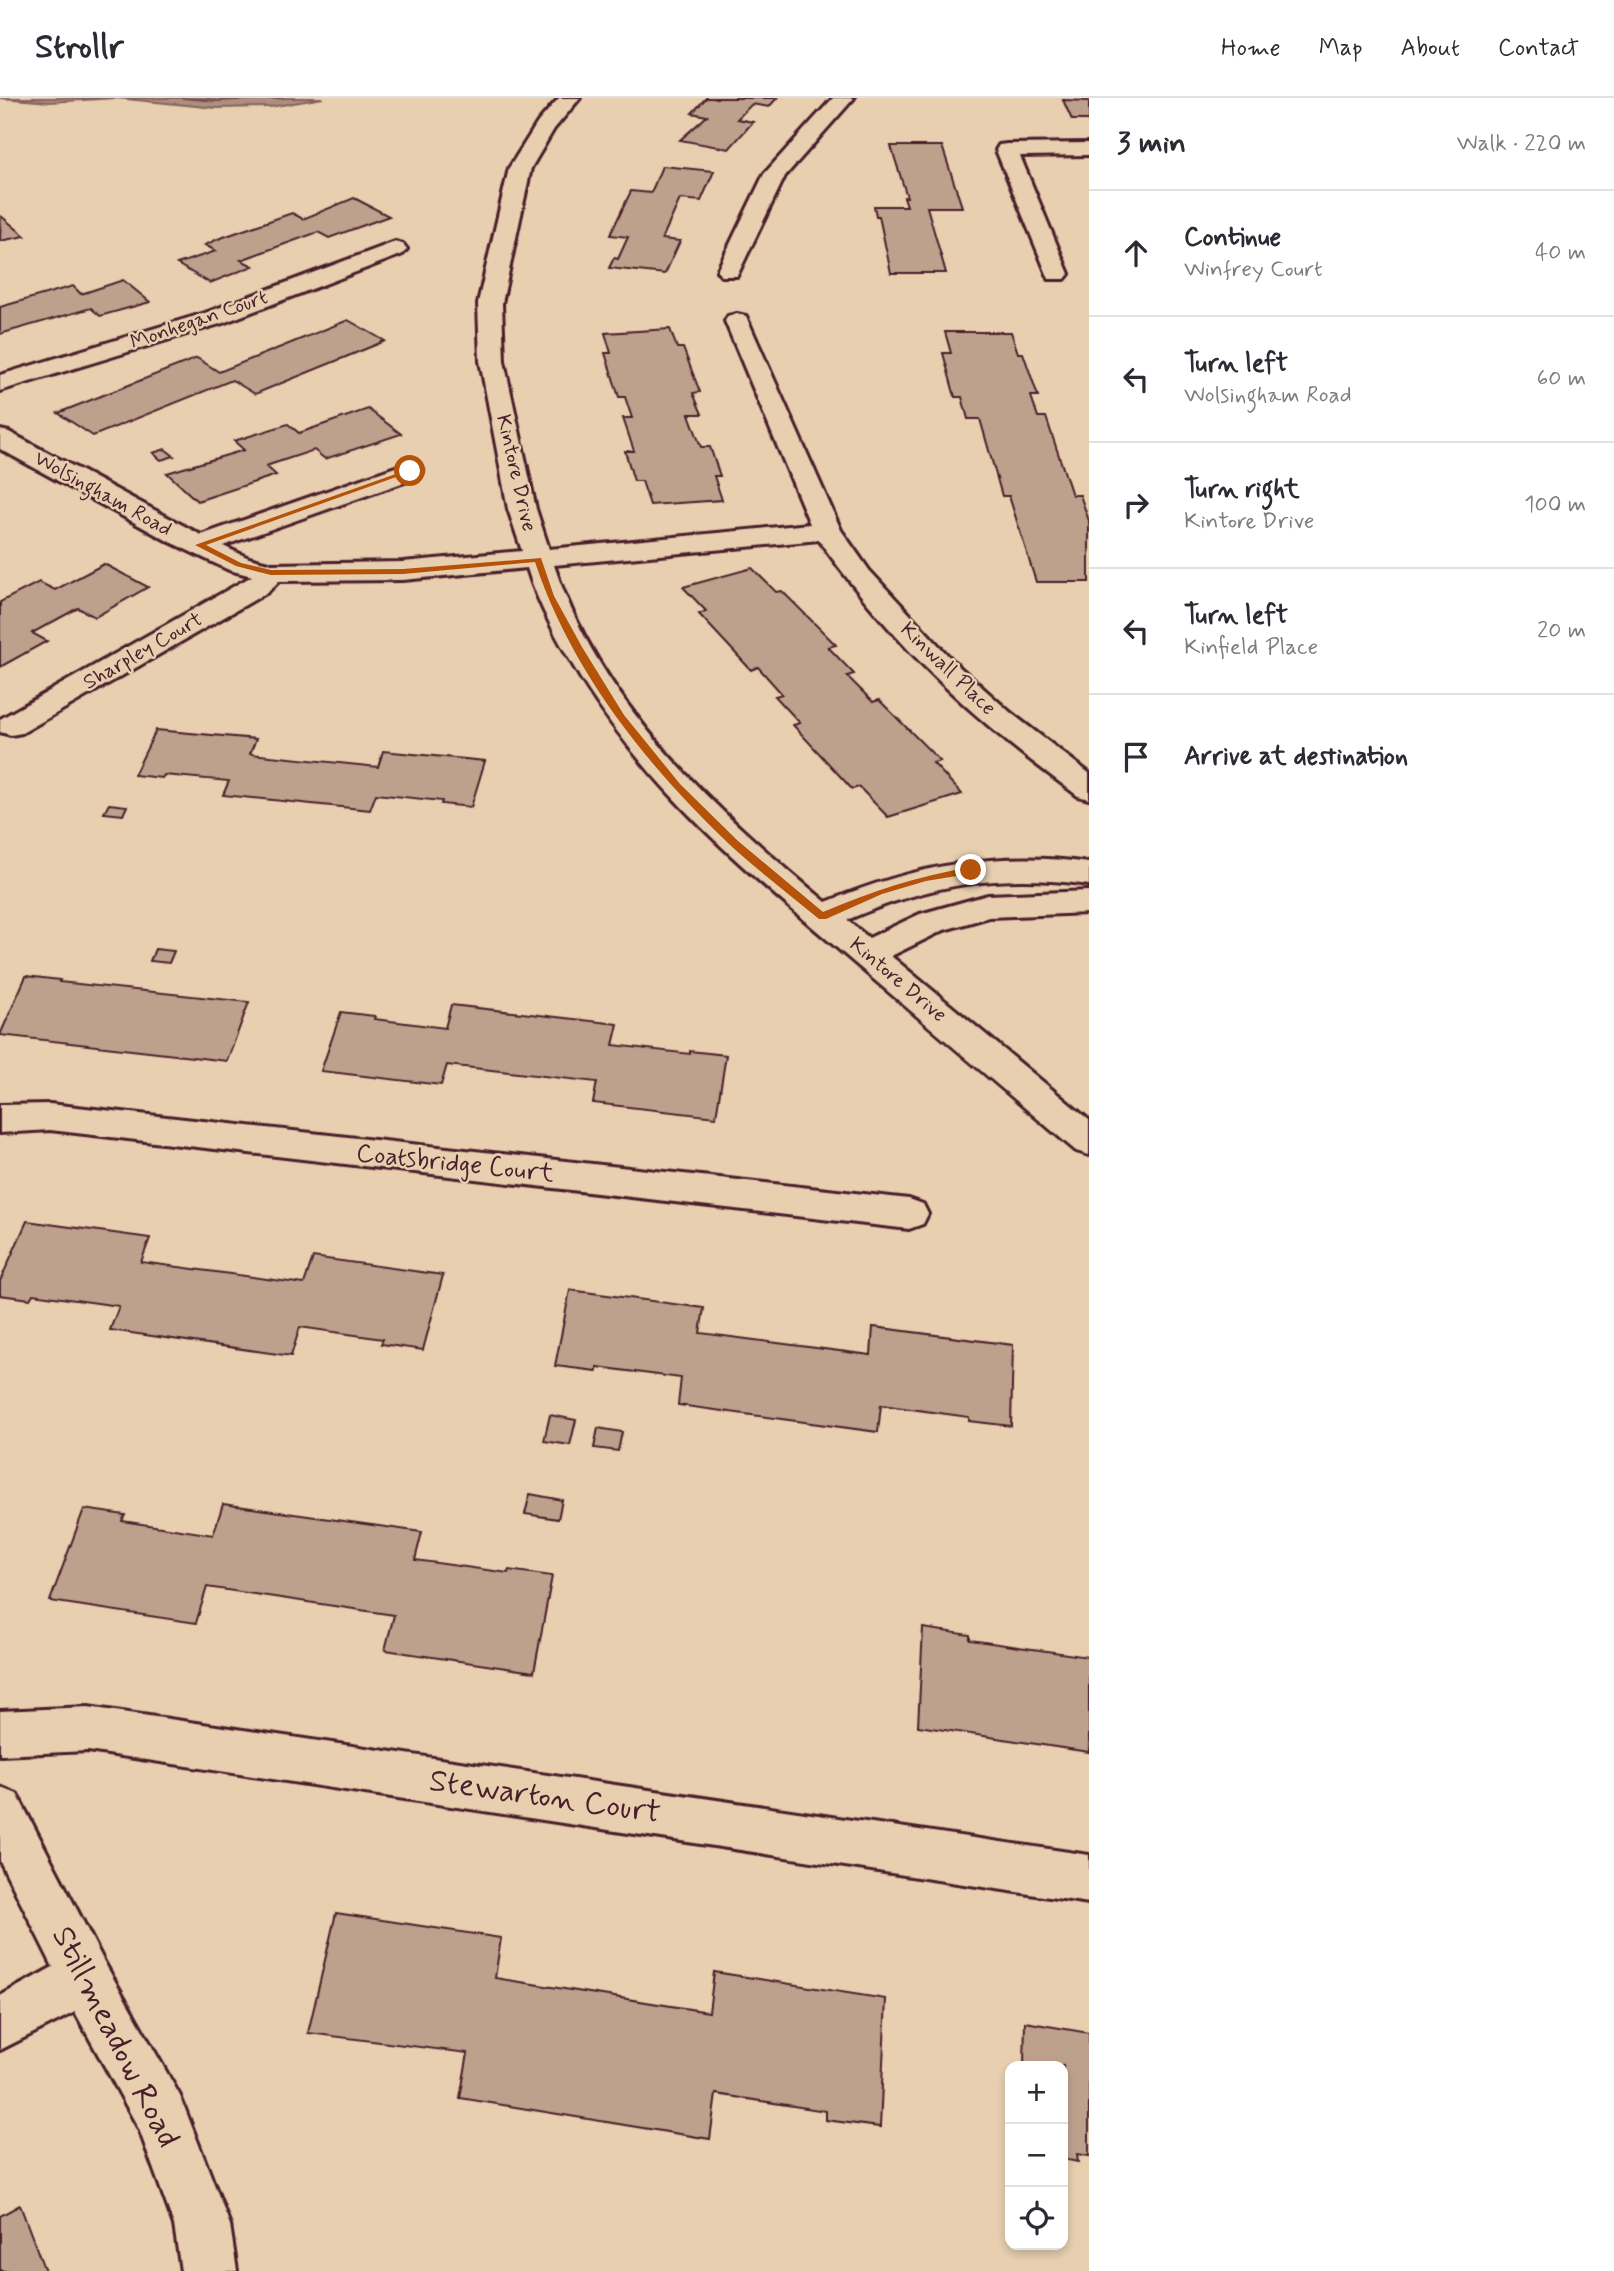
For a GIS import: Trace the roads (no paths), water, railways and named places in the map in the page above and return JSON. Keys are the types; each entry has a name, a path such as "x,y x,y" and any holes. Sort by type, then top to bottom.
{"street":[{"name":"Kintore Drive","path":"570,98 545,126 520,168 490,303 492,361 522,509 550,596 577,647 620,716 677,786 734,843 1089,1140"},
{"path":"729,271 775,174 844,98"},
{"path":"1056,274 1007,150 1089,149"},
{"name":"Monhegan Court","path":"0,383 214,318 395,249"},
{"name":"Kinwall Place","path":"737,321 827,531 859,576 944,669 1000,720 1089,789"},
{"name":"Wolsingham Road","path":"0,438 199,545 239,564 271,573 403,571 538,559"},
{"path":"199,545 410,471"},
{"path":"538,559 827,531"},
{"name":"Sharpley Court","path":"11,726 258,586 271,573"},
{"path":"822,917 878,892 925,878 960,872 1022,868 1060,869 1089,874"},
{"path":"867,953 932,922 988,906 1089,902"},
{"name":"Coatsbridge Court","path":"0,1119 50,1118 909,1214"},
{"name":"Stewarton Court","path":"0,1734 88,1729 1089,1878"},
{"name":"Stillmeadow Road","path":"0,1810 85,1978 161,2115 202,2225 209,2271"},
{"path":"0,2024 85,1978"}],"water":[{"path":"0,98 81,98 116,98 50,102"},
{"path":"116,98 323,98 270,107 216,108"}]}
